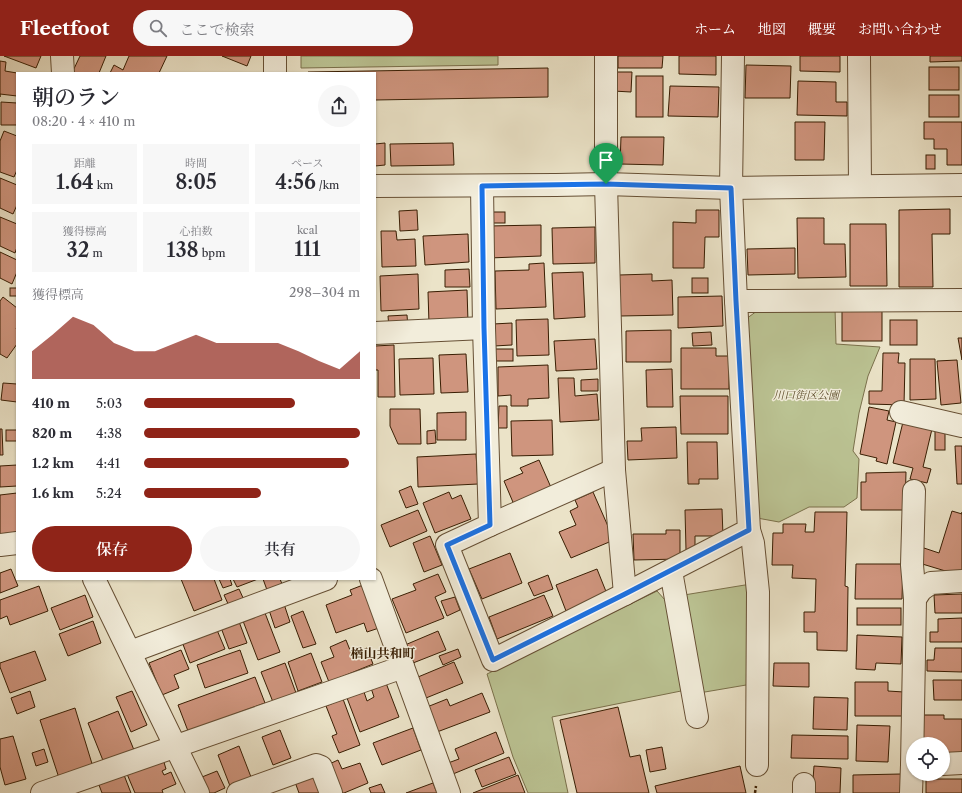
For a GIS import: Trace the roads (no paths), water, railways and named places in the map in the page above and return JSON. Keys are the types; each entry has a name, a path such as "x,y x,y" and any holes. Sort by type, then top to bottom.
{"street":[{"path":"62,56 63,72"},
{"path":"274,56 275,72"},
{"path":"606,56 606,184 614,470 625,594"},
{"path":"733,56 731,188 736,301 749,530 753,542 758,592 757,765"},
{"path":"860,56 860,186"},
{"path":"376,186 606,184 731,188 962,185"},
{"path":"482,186 484,328 490,525"},
{"path":"736,301 962,300"},
{"path":"376,333 484,328"},
{"path":"901,412 962,426"},
{"path":"614,470 447,545 493,660 671,571 749,530"},
{"path":"912,737 914,599 912,565 914,491"},
{"path":"0,545 16,543"},
{"path":"671,571 697,717"},
{"path":"94,580 198,793"},
{"path":"130,652 323,580"},
{"path":"371,580 449,793"},
{"path":"914,599 921,590 931,583 962,581"},
{"path":"42,793 403,667"},
{"path":"950,764 962,763"},
{"path":"238,793 316,765 321,767 331,793"},
{"path":"911,781 911,793"}],"district":[{"name":"楢山共和町","path":"383,653"}],"park label":[{"name":"川口街区公園","path":"806,395"}]}
